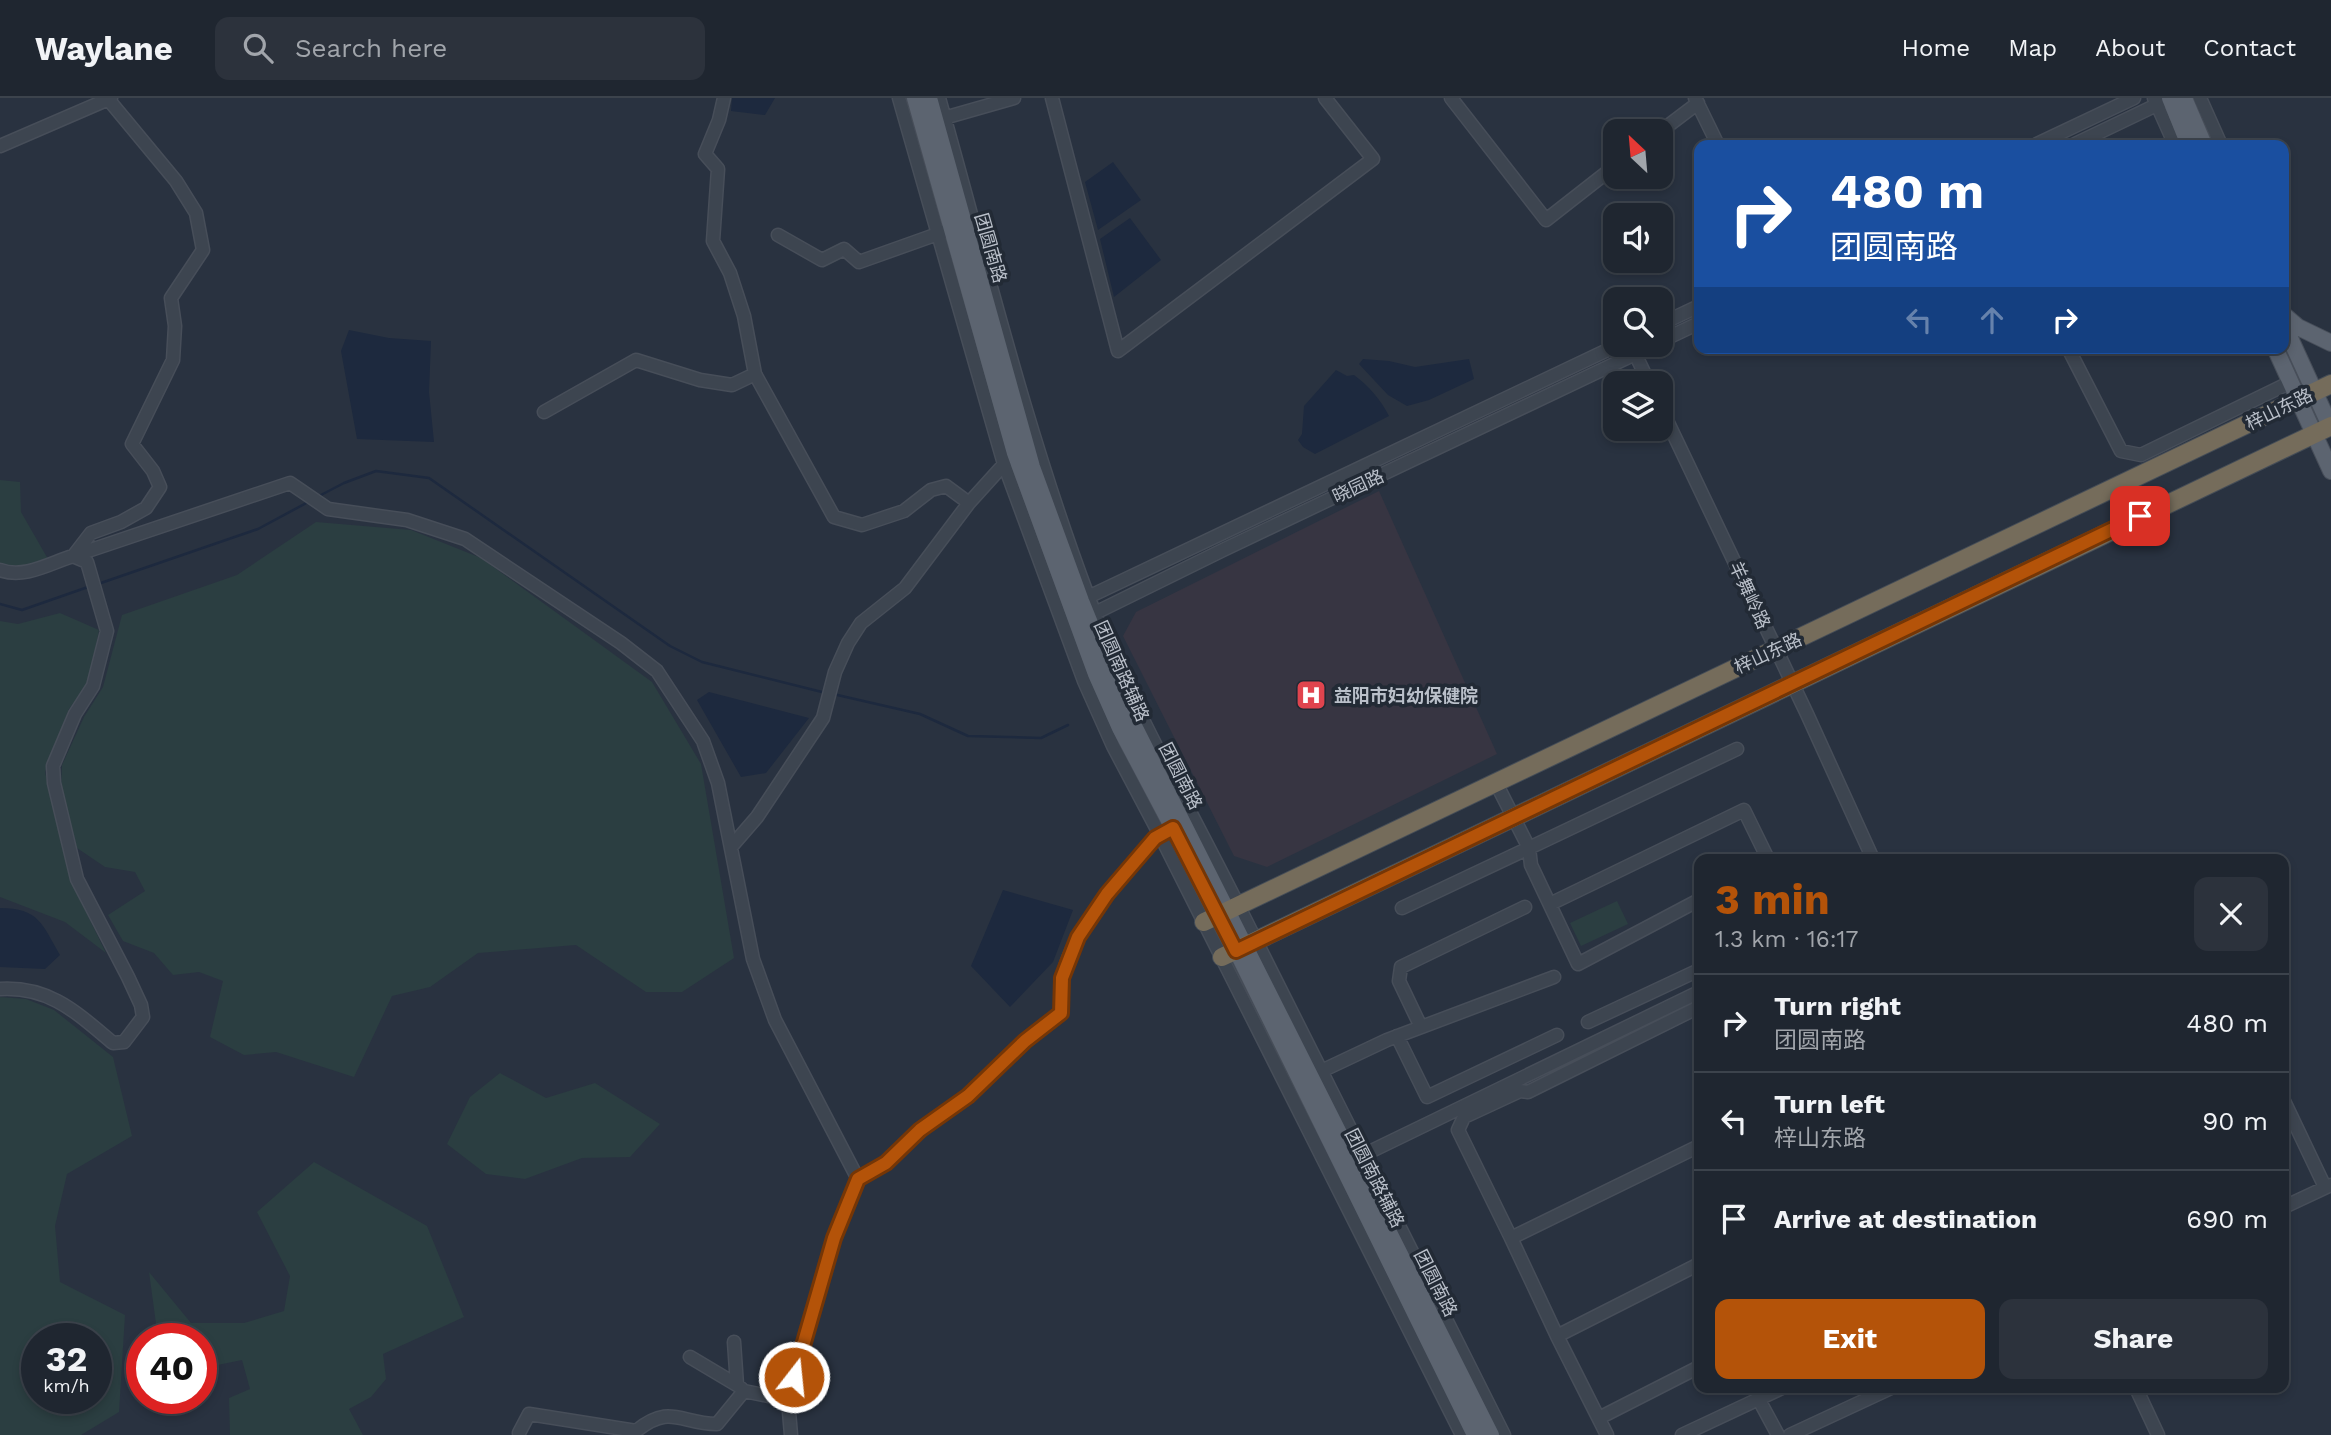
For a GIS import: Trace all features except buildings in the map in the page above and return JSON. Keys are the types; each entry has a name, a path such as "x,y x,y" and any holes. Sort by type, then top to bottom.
{"highway":[{"name":"梓山东路","path":"1222,913 2331,384"},
{"name":"梓山东路","path":"1240,949 2327,428"}],"main road":[{"name":"团圆南路","path":"915,98 945,231 1010,458 1077,612 1475,1435"},
{"name":"团圆南路","path":"929,98 940,119 1032,467 1077,612 1120,728 1167,832 1222,913"},
{"path":"2184,98 2202,140"},
{"path":"2164,100 2186,140"},
{"path":"2289,319 2298,327 2331,343"},
{"path":"2289,341 2307,396 2327,428 2331,471"},
{"path":"2279,354 2291,382 2307,396"},
{"path":"1130,695 1133,724"},
{"name":"团圆南路","path":"1240,949 1316,1073 1491,1435"}],"street":[{"path":"724,98 719,120 705,154 718,169 713,242 730,273 755,374 834,517 862,525 904,511 931,490 946,485 969,503"},
{"path":"778,235 822,260 844,249 859,262 945,231 900,98"},
{"path":"939,98 940,119 1014,98"},
{"path":"1052,98 1118,351 1373,159 1325,98"},
{"path":"1451,98 1546,220 1603,175"},
{"path":"2046,140 2134,98"},
{"path":"2200,98 2219,140"},
{"path":"0,146 110,99 176,181 196,213 203,250 171,298 175,326 173,360 132,444 153,471 160,487 146,508 121,522 91,533 73,556"},
{"path":"1673,121 1697,100 1716,140"},
{"path":"2083,140 2164,100 2174,140"},
{"path":"1673,318 1694,308"},
{"path":"1673,335 1694,325"},
{"name":"晓园路","path":"1077,612 1603,352"},
{"path":"2071,354 2121,451 2141,455 2291,382"},
{"name":"晓园路","path":"1077,612 1223,550 1617,357"},
{"path":"544,412 636,359 700,380 732,385 755,374"},
{"name":"羊舞岭路","path":"1673,433 1871,854"},
{"path":"731,847 757,817 823,718 835,672 848,643 861,624 905,588 969,503 1010,458"},
{"path":"0,570 10,574 32,571 290,483 328,509 407,520 466,539 621,643 657,671 702,741 718,783 753,959 775,1020 858,1179"},
{"path":"0,989 20,988 44,994 69,1007 113,1043 124,1042 143,1017 141,1004 77,879 54,783 53,766 75,714 93,685 107,631 87,562 73,556"},
{"name":"团圆南路辅路","path":"1077,612 1130,695 1222,913 1462,1435"},
{"path":"1402,908 1737,749"},
{"path":"1496,783 1529,848 1531,865 1578,964 1694,903"},
{"path":"1550,904 1744,810 1766,854"},
{"path":"791,1435 788,1400 834,1238 858,1179 886,1163 920,1130 968,1096 1025,1041 1061,1013 1062,978 1078,937 1107,894 1155,838 1167,832"},
{"path":"1421,1027 1399,981 1401,967 1525,907"},
{"path":"1588,1022 1694,972"},
{"path":"1316,1073 1397,1036 1554,976"},
{"path":"1358,1158 1694,994"},
{"path":"1607,1435 1458,1130 1464,1117 1520,1091 1528,1092 1694,1009"},
{"path":"1397,1036 1427,1097 1557,1035"},
{"path":"2289,1111 2328,1186 2289,1205"},
{"path":"1511,1238 1694,1148"},
{"name":"团圆南路辅路","path":"1358,1158 1504,1435"},
{"path":"1557,1336 1694,1267"},
{"path":"519,1433 529,1415 636,1433 650,1420 672,1416 705,1424 717,1424 741,1388 734,1342"},
{"path":"690,1357 741,1388 788,1400"},
{"path":"1599,1418 1694,1370"},
{"path":"1682,1435 1770,1393"},
{"path":"1790,1435 1880,1393"},
{"path":"2138,1393 2158,1435"},
{"path":"1758,1398 1778,1435"}],"shaded area":[{"path":"0,480 20,482 21,512 48,559 18,570 0,563"},
{"name":"益阳市妇幼保健院","path":"1379,491 1497,754 1267,867 1234,856 1123,636 1136,612"},
{"path":"316,522 411,530 481,558 652,682 701,764 734,958 682,992 646,992 576,945 478,953 430,987 392,996 354,1077 276,1052 244,1055 210,1037 223,981 199,972 173,975 154,953 123,941 108,915 145,891 135,872 105,867 77,848 61,788 62,765 84,717 103,687 122,615 237,575"},
{"path":"60,613 99,630 89,683 69,709 45,772 72,883 106,953 65,922 0,897 0,621 18,624"},
{"path":"1617,901 1628,924 1581,946 1570,923"},
{"path":"0,997 26,999 54,1010 113,1057 132,1136 67,1174 55,1226 60,1282 125,1315 119,1412 81,1435 0,1435"},
{"path":"500,1073 546,1098 595,1083 660,1124 630,1157 582,1158 525,1179 486,1174 447,1144 470,1097"},
{"path":"314,1162 427,1226 464,1317 383,1354 386,1379 371,1397 349,1409 363,1435 230,1435 229,1398 250,1389 242,1360 217,1365 217,1323 244,1323 284,1311 290,1276 257,1212"},
{"path":"149,1272 191,1323 156,1323"}],"water":[{"path":"732,98 775,98 765,115 731,111"},
{"path":"1113,162 1141,200 1098,230 1085,182"},
{"path":"1130,218 1161,260 1114,297 1100,239"},
{"path":"349,330 389,338 431,341 429,392 434,442 357,439 341,351"},
{"path":"1363,359 1415,367 1469,359 1474,379 1429,400 1407,406 1388,395 1359,364"},
{"path":"1336,370 1347,376 1354,375 1360,380 1374,394 1389,416 1315,454 1303,447 1298,440 1302,434 1304,406"},
{"path":"709,692 809,718 766,773 741,777 697,700"},
{"path":"1003,890 1073,910 1053,962 1010,1007 971,966"},
{"path":"0,908 23,911 38,920 60,955 45,969 0,967"}],"waterway":[{"path":"319,496 376,471 429,478 670,646 702,662 826,693"},
{"path":"98,584 258,529 310,501"},
{"path":"0,604 22,610 88,587"},
{"path":"833,694 920,714 968,736 1041,738 1068,725"}],"place":[{"name":"益阳市妇幼保健院","path":"1311,695"}],"route":[{"path":"794,1377 834,1238 858,1179 886,1163 920,1130 968,1096 1025,1041 1061,1013 1062,978 1078,937 1107,894 1155,838 1173,828 1236,951 2140,516"}]}
